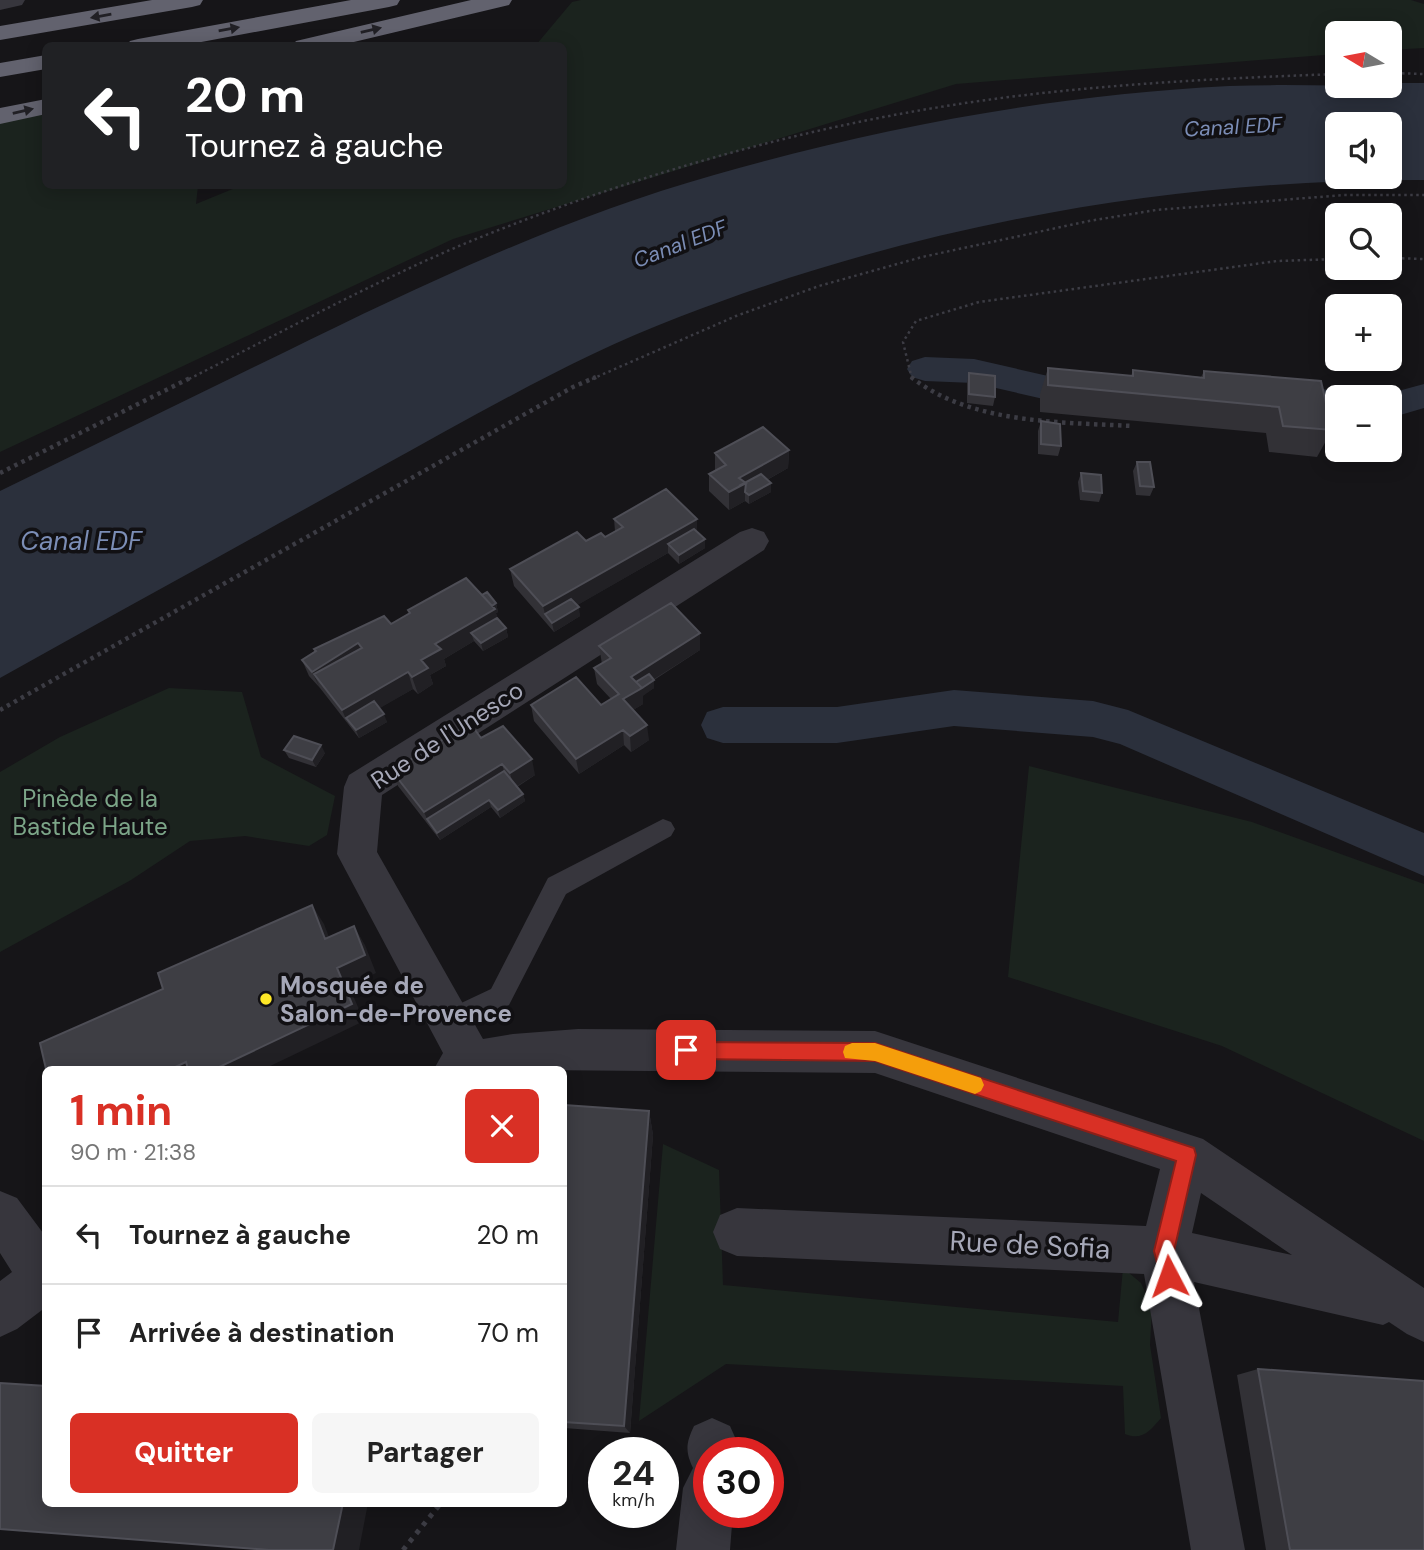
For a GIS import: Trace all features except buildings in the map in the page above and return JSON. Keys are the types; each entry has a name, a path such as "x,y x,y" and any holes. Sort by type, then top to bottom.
{"highway":[{"path":"0,33 192,0"},
{"path":"160,42 389,0"},
{"path":"321,42 501,0"},
{"path":"0,71 42,63"},
{"path":"0,116 42,107"}],"street":[{"path":"0,3 15,0"},
{"name":"Rue de l'Unesco","path":"488,1064 449,1023 357,854 363,787 752,541"},
{"path":"488,1064 578,1049 875,1052 1187,1155 1413,1310"},
{"path":"1187,1155 1164,1251 1218,1550"},
{"path":"0,1215 42,1272"},
{"name":"Rue de Sofia","path":"737,1232 1164,1251 1413,1310"},
{"path":"0,1312 42,1279"},
{"path":"704,1550 706,1528"}],"lane":[{"path":"449,1023 500,997 557,886 663,829"}],"path":[{"path":"1402,73 1424,74"},
{"path":"0,472 390,279 495,232 629,185 808,134 927,109 1084,87 1202,78 1325,74"},
{"path":"0,710 506,422 573,387 678,340 819,286 922,257 1089,221 1156,210 1343,195 1424,195"},
{"path":"1402,258 1424,259"},
{"path":"1132,426 1035,420 993,414 951,400 911,378 902,342 916,321 979,302 1277,261 1325,259"},
{"path":"402,1550 438,1507"}],"green space":[{"path":"581,0 1411,0 1424,4 1424,48 1402,49 1402,21 1325,21 1325,55 956,84 453,239 0,452 0,111 42,111 42,189 198,189 196,204 233,189 567,189 567,42 539,42 572,2"},
{"name":"Pinède de la Bastide Haute","path":"169,688 242,692 261,757 335,796 327,835 309,846 245,836 190,841 131,880 0,952 0,772 60,737"},
{"path":"1029,766 1252,822 1424,884 1424,1141 1222,1046 1008,977"},
{"path":"663,1144 719,1170 723,1285 1118,1322 1123,1268 1141,1283 1152,1308 1150,1345 1161,1418 1149,1431 1141,1435 1125,1434 1123,1386 726,1364 639,1421"}],"water":[{"name":"Canal EDF","path":"1402,83 1424,83 1424,180 1402,180 1402,112 1325,112 1325,182 1234,188 1045,214 952,233 769,285 679,317 563,368 0,678 0,491 442,277 549,232 658,192 840,142 1033,105 1163,90 1249,85 1325,86 1325,98 1402,98"}],"waterway":[{"path":"925,369 974,371 1048,388 1106,386"},
{"path":"1265,393 1325,400"},
{"path":"1402,402 1424,396"},
{"path":"723,725 837,725 954,708 1093,719 1128,728 1424,855"}],"slow traffic":[{"path":"852,1052 875,1052 975,1085"}],"place":[{"name":"Mosquée de Salon-de-Provence","path":"266,999"}],"route":[{"path":"686,1050 875,1052 1187,1155 1164,1251 1169,1276"}]}
